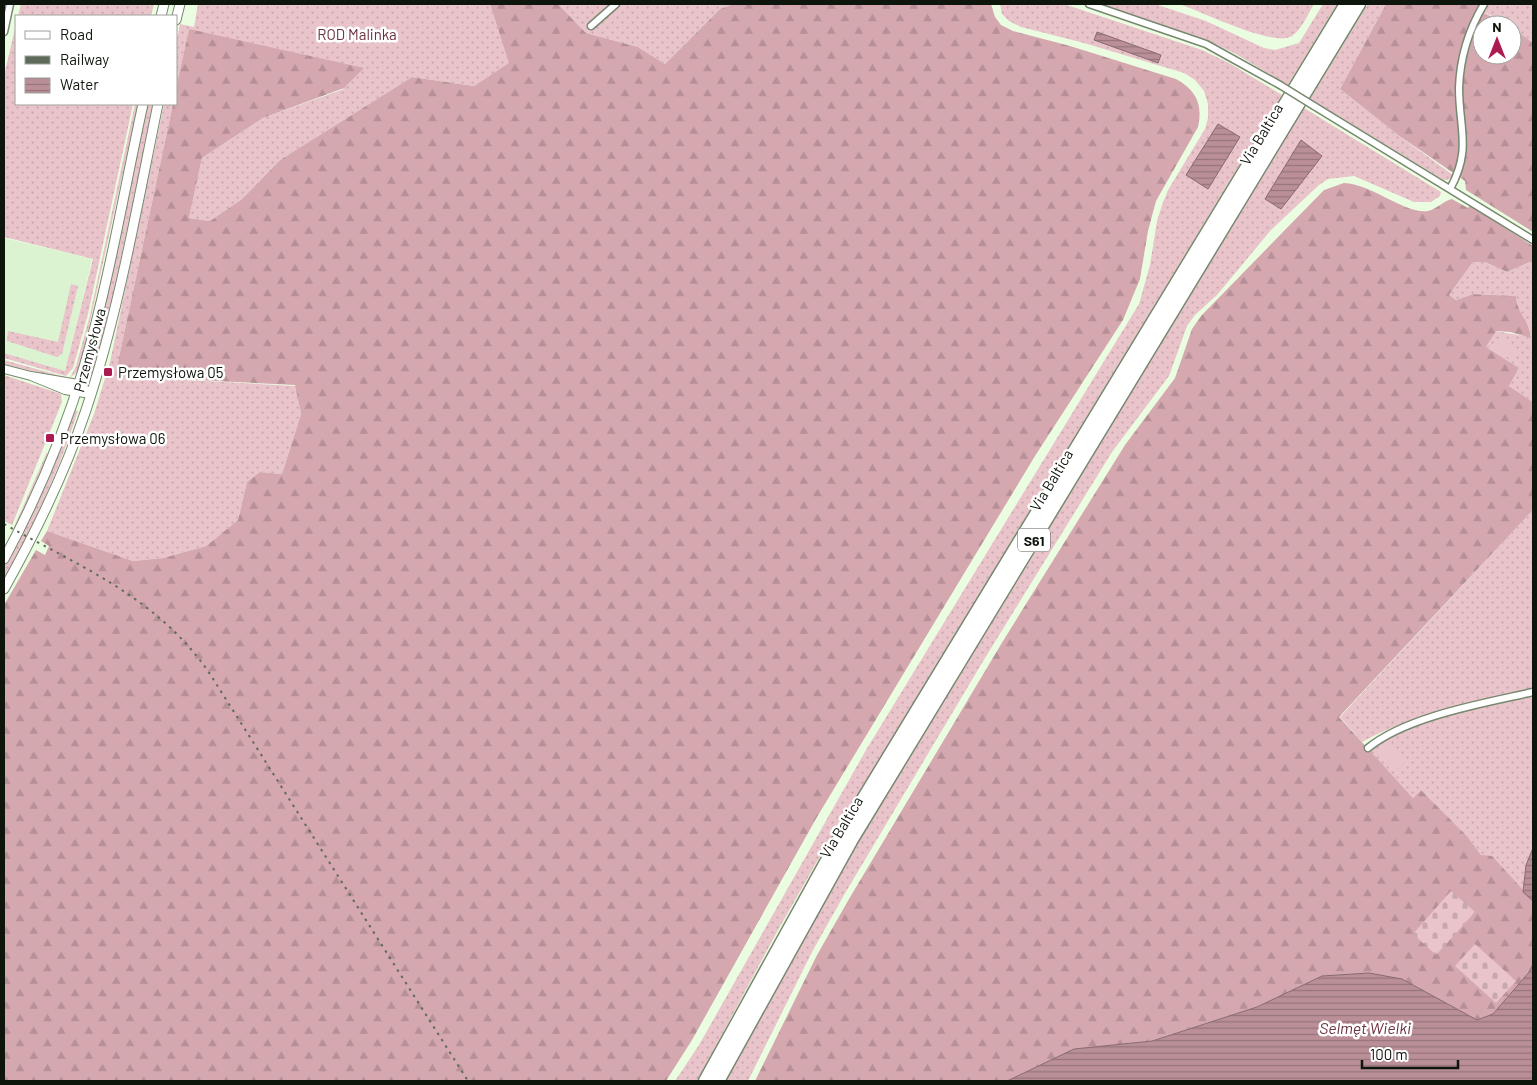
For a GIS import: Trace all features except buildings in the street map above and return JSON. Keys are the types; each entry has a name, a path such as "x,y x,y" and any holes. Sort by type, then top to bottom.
{"highway":[{"name":"Via Baltica","path":"705,1081 840,837 1346,4"},
{"name":"Via Baltica","path":"718,1081 851,840 1359,4"}],"main road":[{"name":"Przemysłowa","path":"4,559 43,479 77,388 97,316 143,105"},
{"name":"Przemysłowa","path":"4,589 57,486 91,394 116,303 158,105"}],"street":[{"path":"4,32 10,4"},
{"path":"591,26 616,4"},
{"path":"1089,4 1206,44 1280,85 1533,240"},
{"path":"1450,189 1461,168 1464,145 1459,88 1463,53 1469,34 1484,4"},
{"path":"4,369 77,388 91,394"},
{"path":"1368,748 1385,736 1451,711 1533,692"}],"shaded area":[{"path":"4,238 92,259 65,371 4,353"}],"green space":[{"path":"21,4 154,4 151,15 18,15"},
{"name":"ROD Malinka","path":"198,4 490,4 510,63 474,86 412,77 280,160 242,199 210,221 189,218 202,158 263,118 344,89 189,29 178,79 178,34 180,24 194,27"},
{"path":"490,4 558,4 586,33 638,47 665,64 720,9 733,4 991,4 995,17 1001,25 1013,31 1070,46 1176,79 1189,88 1196,98 1199,105 1199,119 1198,127 1156,201 1148,231 1140,279 1123,320 1035,456 817,817 692,1040 666,1081 4,1081 4,605 36,550 45,555 49,546 41,541 47,531 133,561 163,558 206,546 238,520 247,482 260,472 282,474 301,414 295,385 115,376 173,105 178,105 178,79 189,29 364,68 344,88 263,118 202,158 189,218 210,221 242,199 280,160 412,77 474,86 509,63"},
{"path":"558,4 612,4 588,25 592,29 621,4 733,4 720,9 665,64 638,47 586,33"},
{"path":"1000,4 1064,4 1202,50 1229,63 1282,95 819,858 697,1081 675,1081 699,1045 866,750 1139,304 1150,265 1157,221 1162,205 1168,190 1205,129 1208,118 1208,104 1204,91 1195,80 1184,73 1084,43 1021,27 1009,21 1002,14"},
{"path":"1100,4 1155,4 1206,21 1264,48 1275,50 1299,43 1323,4 1337,4 1288,85 1234,53 1204,39"},
{"path":"1179,4 1314,4 1299,29 1292,36 1283,38 1254,33"},
{"path":"1368,4 1386,4 1340,89 1453,175 1448,180 1444,180 1310,99"},
{"path":"1386,4 1488,4 1484,13 1488,15 1472,15 1472,65 1522,65 1522,35 1533,43 1533,232 1466,190 1465,181 1398,135 1340,89"},
{"path":"1488,4 1533,4 1533,43 1522,35 1522,15 1490,15 1483,12"},
{"path":"15,28 15,105 133,105 88,314 73,368 66,376 4,358 4,353 65,371 93,259 4,237 4,76"},
{"path":"135,105 138,105 86,340 78,371 70,378 76,366 90,315"},
{"path":"147,105 154,105 113,295 93,374 86,382"},
{"path":"164,105 173,105 115,376 296,386 301,414 282,474 260,472 247,482 238,520 206,546 163,558 133,561 47,531 94,414 110,362"},
{"path":"1304,108 1441,192 1440,196 1431,202 1414,202 1354,176 1328,179 1319,185 1271,230 1217,295 1195,315 1187,326 1169,376 1112,452 985,658 844,895 812,952 748,1081 726,1081 843,868"},
{"path":"1344,183 1366,188 1398,204 1419,211 1431,210 1452,199 1468,208 1470,205 1533,246 1533,264 1530,262 1507,272 1485,262 1473,262 1449,295 1456,300 1473,294 1516,296 1518,307 1530,331 1531,338 1510,332 1496,331 1486,347 1519,368 1509,386 1533,402 1533,510 1339,717 1413,798 1421,790 1467,836 1481,855 1492,856 1533,901 1533,965 1530,971 1493,1014 1477,1020 1402,979 1369,973 1322,976 1257,1007 1151,1041 1074,1049 1007,1081 755,1081 817,955 849,899 1003,641 1125,445 1175,378 1192,329 1201,316 1324,190"},
{"path":"1473,262 1485,262 1507,272 1530,262 1533,264 1533,402 1509,386 1519,368 1486,347 1495,331 1531,337 1528,325 1518,307 1516,296 1473,294 1456,300 1449,295"},
{"path":"71,284 78,286 62,354 57,357 7,341 8,331 58,342"},
{"path":"1500,338 1519,350 1512,360 1493,348"},
{"path":"4,360 65,377 65,379 4,364"},
{"path":"4,375 61,394 62,402 12,525 4,521"},
{"path":"74,410 78,411 54,476 25,540 4,580 4,567 18,542"},
{"path":"47,452 47,460 15,528 14,527"},
{"path":"1533,510 1533,689 1446,709 1403,723 1362,742 1340,717"},
{"path":"1533,696 1533,848 1526,865 1523,892 1481,855 1467,836 1421,790 1413,798 1369,751 1404,730 1425,722 1470,709"},
{"path":"1388,740 1406,760 1395,771 1376,751"},
{"path":"1451,891 1475,912 1436,955 1413,934"},
{"path":"1475,944 1516,981 1496,1003 1455,966"}],"water":[{"path":"1097,32 1161,55 1158,63 1094,40"},
{"path":"1218,124 1240,137 1208,189 1186,175"},
{"path":"1301,140 1322,156 1281,209 1265,199"},
{"path":"1533,848 1533,901 1523,892 1526,865"},
{"name":"Selmęt Wielki","path":"1533,965 1533,1081 1007,1081 1074,1049 1152,1041 1257,1007 1322,976 1369,973 1402,979 1477,1020 1493,1014"}],"railway":[{"path":"4,524 89,570 141,603 187,645 208,671 468,1081"}],"place":[{"name":"Przemysłowa 05","path":"108,372"},
{"name":"Przemysłowa 06","path":"50,438"}]}
